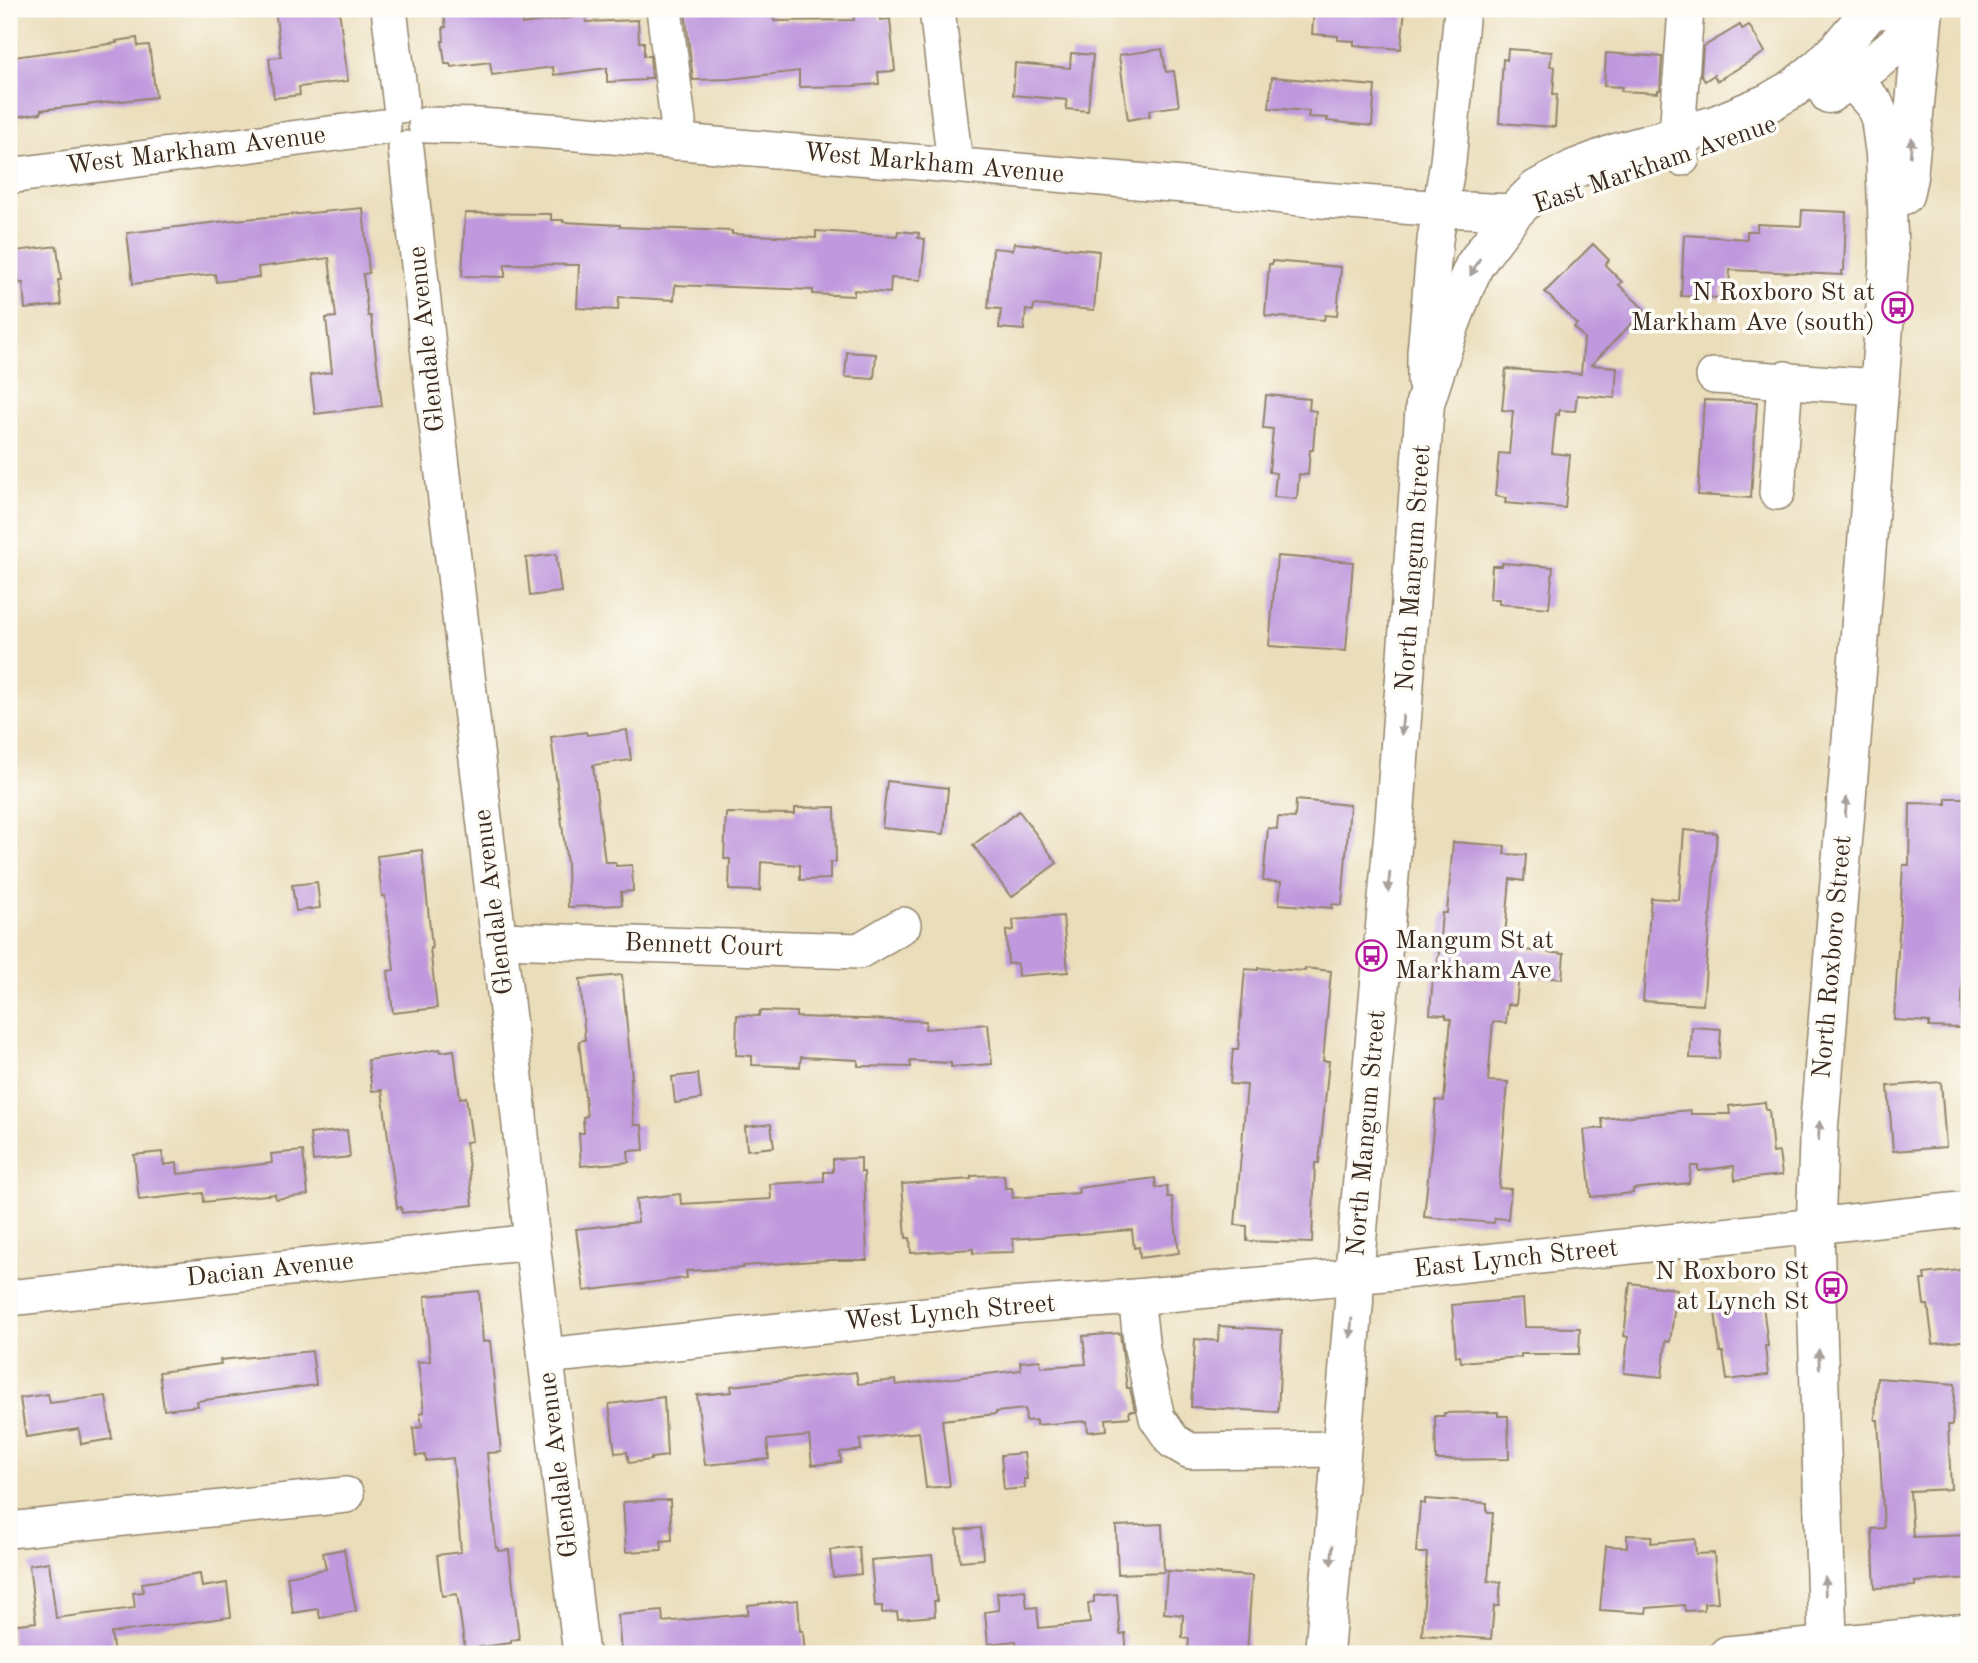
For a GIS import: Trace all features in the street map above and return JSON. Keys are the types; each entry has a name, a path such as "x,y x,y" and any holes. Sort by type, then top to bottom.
{"main road":[{"name":"East Markham Avenue","path":"1514,212 1545,207 1583,187 1625,173 1680,147 1726,146 1772,128 1835,74 1899,42 1923,9"},
{"name":"North Roxboro Street","path":"1889,262 1908,177 1923,9"},
{"name":"East Markham Avenue","path":"1835,74 1880,10"},
{"name":"North Roxboro Street","path":"1828,1650 1816,1227 1819,1125 1889,262 1885,154 1880,118 1867,94 1835,74"},
{"name":"North Mangum Street","path":"1324,1654 1408,657 1426,403 1451,323 1469,278 1483,253 1514,212"}],"street":[{"name":"Glendale Avenue","path":"389,9 581,1654"},
{"path":"664,9 678,121 676,142"},
{"path":"937,9 955,165"},
{"name":"North Mangum Street","path":"1426,403 1426,353 1436,240 1448,162 1462,9"},
{"path":"1680,147 1686,9"},
{"name":"West Markham Avenue","path":"9,176 404,127 480,126 1442,209"},
{"name":"East Markham Avenue","path":"1442,209 1514,212"},
{"path":"1714,376 1879,387"},
{"path":"1777,492 1785,379"},
{"name":"Bennett Court","path":"498,940 859,951 903,925"},
{"name":"East Lynch Street","path":"1354,1275 1969,1209"},
{"name":"Dacian Avenue","path":"9,1298 532,1242"},
{"name":"West Lynch Street","path":"546,1356 1010,1306 1136,1297 1354,1275"},
{"path":"1136,1297 1142,1349 1157,1418 1173,1441 1190,1451 1340,1449"},
{"path":"9,1530 346,1495"},
{"path":"1727,1654 1828,1650 1969,1632"}],"building":[{"path":"275,9 339,9 348,81 299,87 300,95 274,98 269,58 281,57"},
{"path":"483,9 520,9 522,24 585,16 586,22 638,20 639,42 644,42 644,56 650,56 652,78 607,82 607,68 554,75 553,67 492,75 490,62 451,67 450,64 445,64 442,41 443,27 446,27 444,16"},
{"path":"772,9 774,21 854,20 853,9 879,9 880,20 890,19 895,71 878,72 879,84 853,86 799,87 799,71 693,80 685,10"},
{"path":"1314,9 1405,9 1401,49 1354,45 1354,41 1338,40 1338,36 1312,34"},
{"path":"1740,25 1742,29 1749,25 1765,52 1717,81 1714,75 1705,81 1701,75 1703,47"},
{"path":"137,38 138,46 149,45 156,97 41,110 41,113 15,117 13,107 9,107 9,67 15,67 13,57"},
{"path":"1162,49 1166,72 1174,71 1179,106 1149,110 1150,116 1128,120 1119,55"},
{"path":"1508,49 1552,52 1550,66 1555,67 1553,94 1557,94 1555,127 1499,123 1503,59 1507,60"},
{"path":"1071,53 1093,55 1088,111 1066,109 1067,100 1013,95 1015,63 1070,68"},
{"path":"1606,53 1662,57 1658,93 1621,91 1622,87 1604,86"},
{"path":"1272,77 1375,86 1372,126 1308,117 1309,111 1269,108"},
{"path":"363,208 369,273 363,274 382,406 315,414 310,375 332,372 326,318 336,317 329,258 258,267 259,277 216,282 215,274 133,284 127,233"},
{"path":"1802,210 1846,212 1842,275 1730,270 1729,288 1721,288 1721,298 1681,296 1684,235 1747,239 1747,231 1757,231 1757,224 1801,226"},
{"path":"465,213 551,214 551,220 563,222 816,238 816,231 897,236 898,231 919,233 918,238 925,239 921,280 891,278 890,293 854,290 854,296 813,294 813,290 675,285 674,300 619,297 618,310 577,308 579,265 505,264 505,277 462,276"},
{"path":"1014,243 1099,251 1094,310 1034,305 1033,311 1026,310 1024,330 999,328 1001,309 988,308 993,248 1013,250"},
{"path":"1593,244 1609,260 1605,265 1622,282 1619,285 1645,310 1591,365 1617,367 1615,398 1577,395 1575,411 1559,410 1559,415 1556,414 1552,453 1570,455 1565,508 1505,503 1506,498 1495,496 1499,453 1509,454 1513,411 1502,410 1506,369 1581,374 1584,338 1574,327 1577,324 1545,292"},
{"path":"57,246 61,305 25,309 23,283 19,283 15,251"},
{"path":"1272,261 1341,267 1337,316 1325,315 1324,320 1266,316 1269,264 1272,264"},
{"path":"847,352 876,354 874,379 845,377"},
{"path":"1266,395 1310,399 1309,410 1316,411 1308,475 1299,474 1297,499 1274,497 1276,473 1269,472 1273,429 1263,428"},
{"path":"1704,400 1757,402 1751,498 1698,495"},
{"path":"556,554 561,592 530,596 526,558"},
{"path":"1277,556 1353,562 1346,651 1269,646"},
{"path":"1502,563 1553,567 1549,608 1499,604 1499,599 1490,599 1492,566 1502,566"},
{"path":"627,730 631,760 593,765 605,862 615,862 616,866 632,865 633,891 621,892 622,905 568,907 567,864 551,737"},
{"path":"887,781 948,788 944,834 882,828"},
{"path":"1946,798 1969,798 1969,912 1965,912 1961,1028 1929,1027 1929,1022 1894,1020 1903,865 1909,865 1910,803 1946,804"},
{"path":"1296,800 1350,805 1342,905 1332,904 1332,908 1279,904 1281,882 1263,881 1268,828 1277,829 1278,817 1295,818"},
{"path":"835,807 836,862 830,862 830,879 800,880 800,865 761,862 760,891 729,890 730,859 724,859 726,813 795,814 795,808"},
{"path":"1019,811 1057,863 1011,897 973,845"},
{"path":"1684,830 1717,833 1703,1005 1643,1001 1651,898 1679,900"},
{"path":"1453,842 1505,846 1504,854 1526,855 1524,881 1510,879 1504,948 1564,954 1562,979 1519,975 1516,1005 1508,1004 1506,1023 1493,1022 1488,1081 1508,1082 1499,1188 1511,1189 1508,1219 1495,1218 1494,1223 1424,1217 1436,1100 1444,1101 1451,1019 1446,1018 1446,1015 1430,1014 1433,975 1437,976 1442,913 1447,913"},
{"path":"422,850 437,1008 393,1013 388,971 394,970 377,856"},
{"path":"317,882 320,908 296,911 292,885"},
{"path":"1063,916 1068,972 1018,976 1017,963 1008,964 1006,931 1014,930 1013,920"},
{"path":"1245,969 1331,971 1323,1061 1329,1061 1319,1163 1315,1163 1312,1243 1247,1241 1247,1226 1235,1225 1247,1085 1230,1084 1233,1049 1238,1049"},
{"path":"622,975 634,1125 642,1125 644,1150 628,1151 629,1162 581,1166 579,1133 584,1133 583,1117 587,1116 579,1041 585,1040 580,979"},
{"path":"760,1011 796,1012 796,1017 926,1021 925,1029 988,1024 992,1064 951,1067 951,1063 910,1061 911,1067 858,1066 858,1060 801,1057 800,1067 752,1065 752,1056 736,1055 737,1015 759,1016"},
{"path":"1692,1027 1721,1029 1719,1059 1690,1058"},
{"path":"440,1049 441,1052 454,1050 460,1098 466,1097 472,1141 466,1142 473,1205 402,1213 401,1207 397,1208 382,1090 372,1091 368,1060"},
{"path":"698,1074 701,1099 675,1103 672,1077"},
{"path":"1941,1082 1946,1147 1893,1151 1888,1086"},
{"path":"1765,1102 1766,1110 1769,1110 1773,1153 1779,1152 1782,1175 1735,1180 1734,1166 1698,1171 1698,1166 1691,1166 1689,1183 1591,1197 1584,1130 1603,1128 1602,1119 1690,1110 1691,1114 1730,1114 1729,1106"},
{"path":"771,1124 774,1147 747,1150 745,1127"},
{"path":"347,1130 350,1157 313,1161 310,1134"},
{"path":"303,1151 308,1195 276,1199 275,1194 204,1202 203,1193 139,1200 134,1155 162,1152 164,1165 177,1163 178,1174 272,1163 271,1154"},
{"path":"861,1158 861,1172 864,1172 867,1260 827,1260 686,1271 687,1278 584,1291 576,1229 638,1222 636,1199 680,1194 681,1204 771,1199 770,1184 824,1181 824,1172 833,1172 833,1159"},
{"path":"1004,1175 1005,1188 1012,1188 1013,1198 1079,1193 1078,1188 1155,1178 1156,1188 1167,1186 1168,1197 1172,1197 1179,1253 1140,1258 1139,1247 1134,1248 1132,1230 1013,1239 1014,1252 973,1253 973,1249 911,1253 910,1238 906,1238 902,1184"},
{"path":"1967,1269 1969,1340 1933,1344 1928,1305 1924,1305 1921,1280 1925,1280 1924,1274"},
{"path":"1630,1283 1677,1289 1670,1342 1666,1341 1662,1377 1624,1373 1628,1337 1624,1336"},
{"path":"479,1291 483,1342 490,1341 501,1452 487,1453 496,1548 498,1551 509,1550 519,1639 511,1640 511,1643 465,1649 457,1594 442,1596 437,1555 461,1552 453,1458 426,1461 425,1455 416,1456 413,1428 422,1427 420,1413 424,1412 418,1362 430,1361 425,1296"},
{"path":"1762,1297 1768,1346 1765,1346 1768,1375 1727,1380 1723,1352 1720,1352 1714,1303"},
{"path":"1523,1299 1525,1327 1580,1328 1579,1354 1521,1354 1521,1357 1461,1362 1460,1356 1456,1356 1452,1305"},
{"path":"1219,1326 1282,1330 1278,1412 1191,1407 1195,1339 1218,1341"},
{"path":"1120,1333 1127,1388 1130,1388 1135,1411 1129,1411 1130,1417 1106,1419 1107,1430 1088,1432 1087,1421 1036,1425 1036,1420 1026,1421 1025,1409 942,1420 950,1486 926,1488 919,1432 860,1439 861,1450 840,1452 841,1462 812,1465 809,1436 767,1440 769,1459 705,1465 697,1395 732,1392 731,1386 856,1372 858,1384 895,1380 896,1385 1021,1370 1020,1362 1040,1360 1041,1367 1086,1364 1083,1336"},
{"path":"312,1351 316,1385 197,1401 198,1406 164,1410 159,1372 221,1364 220,1360"},
{"path":"1877,1378 1955,1384 1952,1425 1948,1425 1951,1489 1910,1491 1913,1537 1969,1535 1969,1578 1915,1582 1915,1586 1875,1588 1872,1529 1884,1528 1878,1420 1875,1420"},
{"path":"48,1394 50,1403 106,1396 112,1439 81,1444 79,1429 26,1437 20,1398"},
{"path":"664,1397 667,1456 629,1463 627,1452 615,1453 609,1404"},
{"path":"1498,1412 1498,1416 1508,1416 1509,1459 1436,1460 1435,1416 1444,1416 1444,1413"},
{"path":"1024,1453 1027,1479 1024,1479 1025,1488 1004,1490 1001,1455"},
{"path":"1425,1499 1487,1503 1487,1512 1493,1512 1488,1581 1501,1582 1499,1606 1494,1606 1491,1639 1422,1635 1427,1553 1416,1553 1420,1503 1425,1504"},
{"path":"670,1500 672,1540 661,1541 662,1550 626,1552 623,1502"},
{"path":"1162,1524 1164,1572 1118,1574 1116,1526"},
{"path":"981,1528 983,1559 960,1561 957,1530"},
{"path":"1627,1535 1652,1536 1651,1543 1695,1539 1696,1554 1714,1553 1718,1602 1704,1603 1704,1610 1685,1611 1684,1605 1647,1608 1646,1613 1600,1610 1606,1546 1627,1547"},
{"path":"859,1547 861,1574 833,1577 830,1550"},
{"path":"344,1549 356,1611 320,1618 318,1609 293,1613 287,1576 326,1569 323,1553"},
{"path":"932,1555 937,1601 934,1601 935,1616 898,1619 897,1612 882,1613 882,1606 875,1606 871,1560"},
{"path":"49,1562 56,1618 135,1608 133,1593 143,1592 142,1583 200,1574 202,1587 227,1583 231,1617 111,1633 114,1654 14,1654 10,1625 36,1622 29,1565"},
{"path":"1167,1571 1252,1576 1247,1654 1210,1654 1210,1650 1188,1649 1189,1639 1182,1638 1183,1615 1164,1613"},
{"path":"1025,1590 1027,1608 1037,1607 1039,1628 1090,1623 1088,1603 1094,1602 1094,1596 1117,1594 1120,1634 1125,1633 1127,1654 1064,1654 1064,1649 1017,1652 1016,1641 988,1644 985,1612 999,1610 997,1593"},
{"path":"798,1600 805,1654 621,1654 618,1615 662,1611 663,1622 748,1614 748,1605"}],"place":[{"name":"N Roxboro St at Markham Ave (south)","path":"1898,308"},
{"name":"Mangum St at Markham Ave","path":"1372,956"},
{"name":"N Roxboro St at Lynch St","path":"1832,1287"}]}
